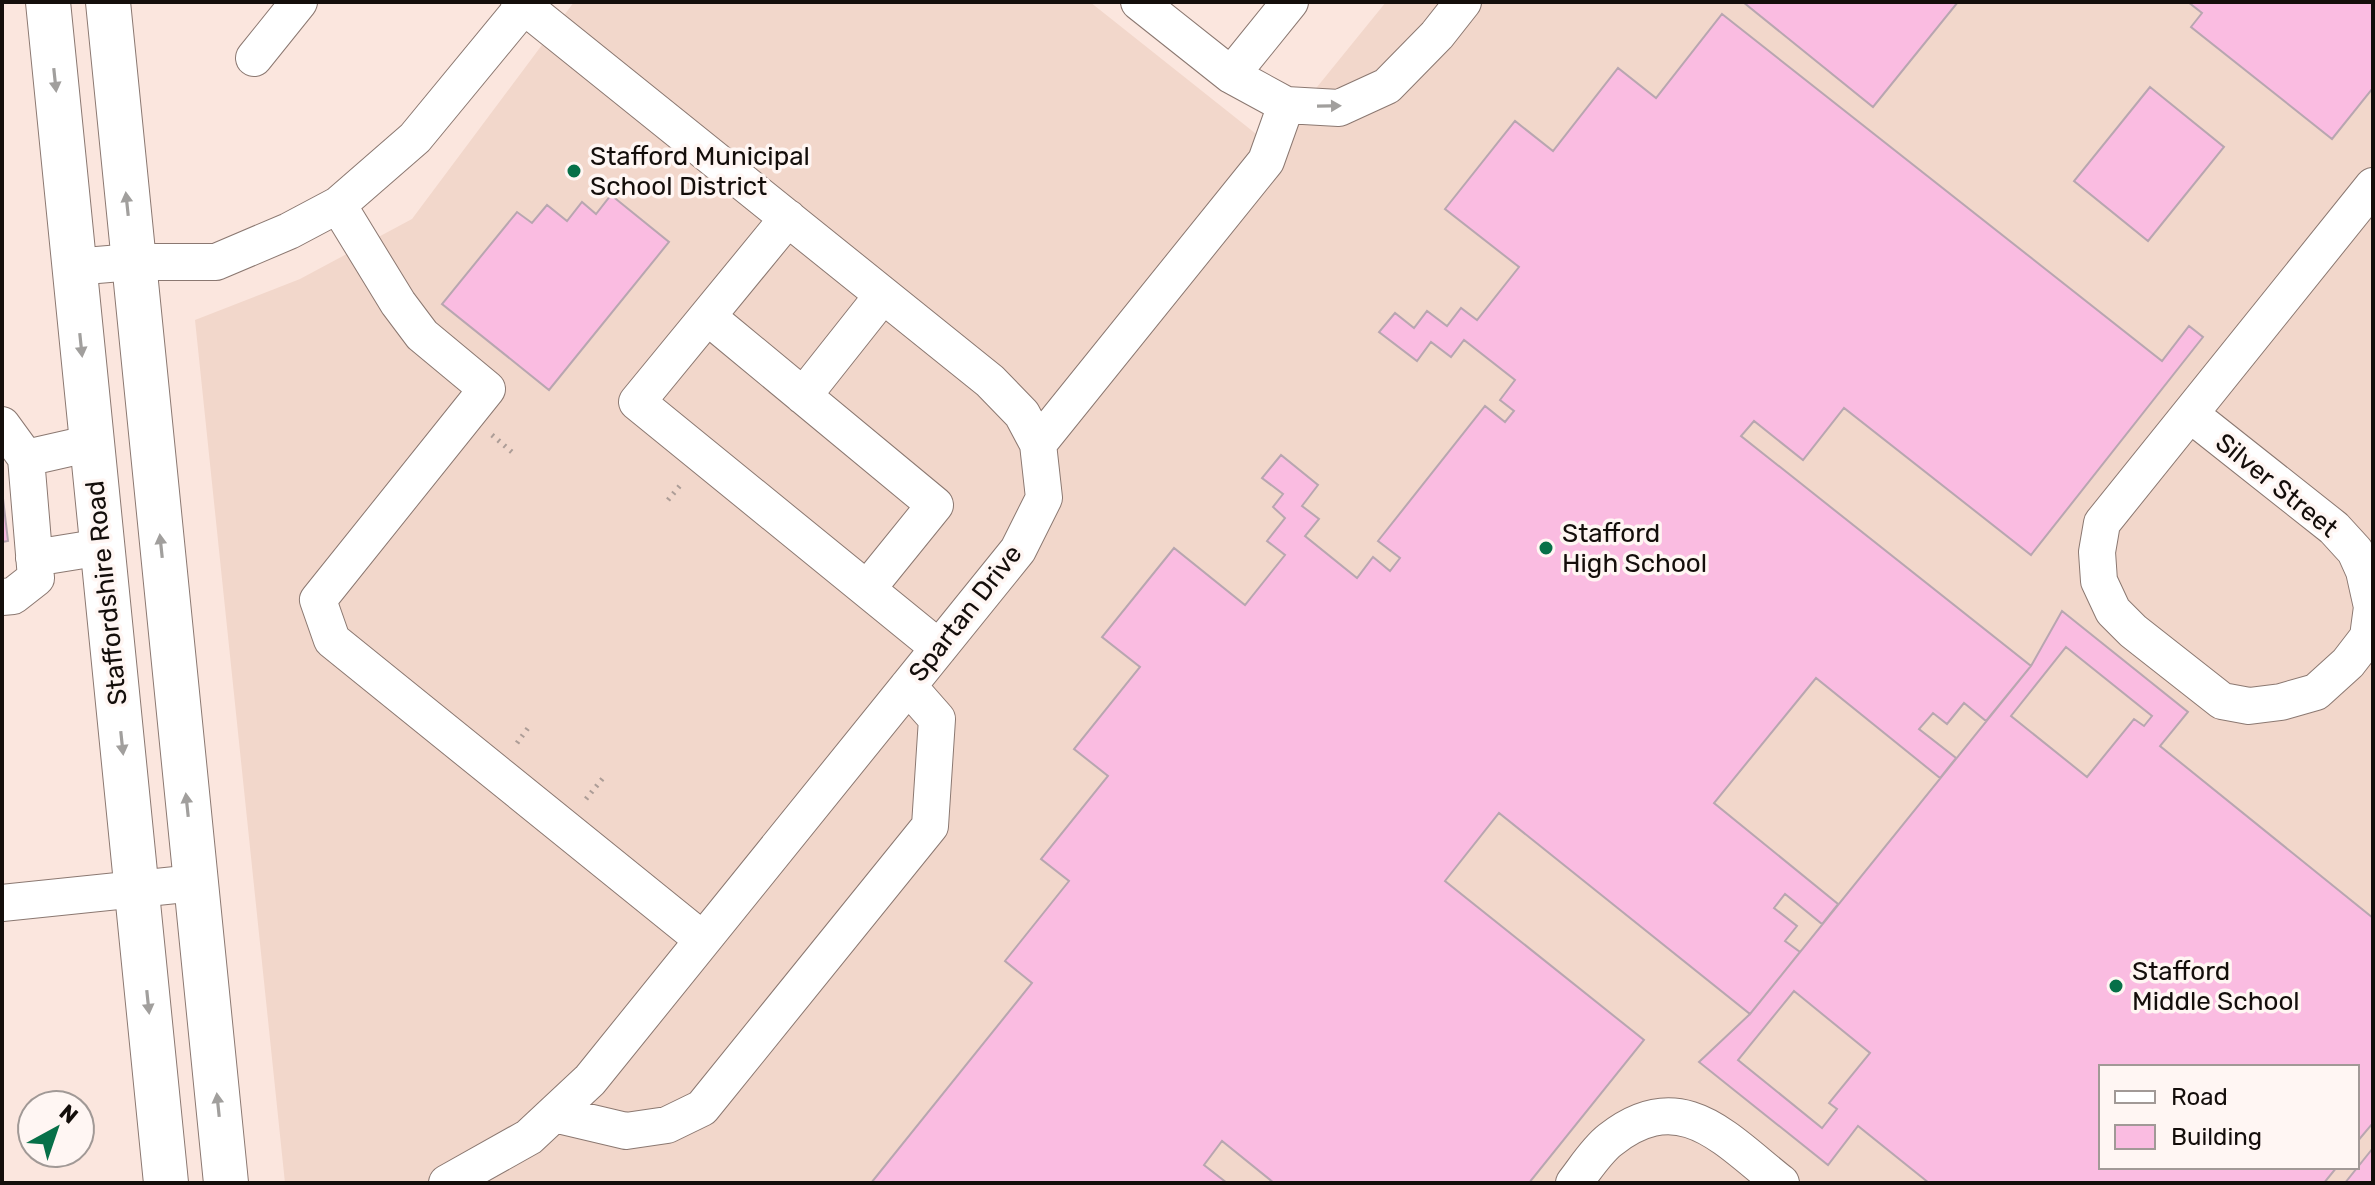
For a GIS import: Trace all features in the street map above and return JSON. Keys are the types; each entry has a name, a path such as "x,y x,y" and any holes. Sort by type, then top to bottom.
{"main road":[{"name":"Staffordshire Road","path":"48,2 166,1183"},
{"path":"108,2 226,1183"}],"street":[{"path":"254,58 299,2"},
{"path":"1139,2 1231,75 1286,105 1339,108 1387,86 1437,35 1463,2"},
{"path":"1231,75 1290,2"},
{"path":"73,267 133,262 216,262 289,231 338,205 415,138 524,3"},
{"name":"Spartan Drive","path":"447,1183 529,1137 590,1080 1018,550 1044,498 1038,444 1022,414 990,381 524,3"},
{"path":"1038,444 1266,161 1286,105"},
{"name":"Silver Street","path":"2190,414 2334,528 2355,551 2364,571 2372,607 2368,637 2348,663 2316,692 2281,702 2249,706 2222,701 2133,631 2113,611 2099,581 2097,552 2102,523 2373,186"},
{"path":"338,205 398,303 422,335 487,389 318,600 332,640 703,940"},
{"path":"788,218 637,402 939,648"},
{"path":"803,396 883,295"},
{"path":"708,317 935,505 867,589"},
{"path":"2,425 26,458 36,578 13,596 2,597"},
{"path":"26,458 92,443"},
{"path":"34,558 102,547"},
{"path":"554,1114 626,1131 667,1125 702,1108 930,826 937,719 908,686"},
{"path":"2,903 195,883"},
{"path":"1574,1183 1607,1142 1639,1121 1680,1115 1712,1128 1781,1183"}],"shaded area":[{"path":"574,2 1090,2 1270,145 1386,2 2373,2 2373,1183 285,1183 195,320 300,279 412,219"}],"building":[{"path":"1743,2 1958,2 1873,107"},
{"path":"2188,2 2373,2 2373,88 2332,139 2191,27 2202,13"},
{"path":"1722,14 2162,361 2189,326 2203,337 2031,555 1844,408 1803,460 1754,421 1741,436 2031,666 1986,721 1964,703 1947,724 1933,713 1919,729 1956,758 1940,778 1816,678 1714,803 1838,904 1822,924 1785,894 1774,908 1797,926 1785,941 1800,952 1750,1014 1499,813 1445,881 1644,1040 1529,1183 1274,1183 1222,1141 1204,1165 1227,1183 871,1183 1032,983 1005,961 1069,881 1041,859 1108,776 1074,749 1140,667 1102,637 1174,548 1245,605 1285,555 1267,541 1285,518 1273,507 1283,494 1262,478 1281,455 1318,485 1302,506 1319,519 1305,536 1357,578 1373,557 1390,571 1400,558 1378,541 1485,406 1505,422 1514,411 1500,400 1515,380 1464,340 1451,357 1431,342 1417,361 1379,332 1395,313 1414,328 1427,311 1447,326 1461,308 1477,320 1519,267 1445,209 1515,121 1553,151 1618,68 1656,98"},
{"path":"2150,87 2224,147 2148,241 2074,181"},
{"path":"611,195 669,242 549,390 442,304 517,212 532,223 547,205 567,221 582,202 596,214"},
{"path":"2,490 8,541 2,542"},
{"path":"2062,611 2188,712 2160,746 2373,918 2373,1123 2359,1140 2359,1065 2099,1065 2099,1169 2335,1169 2324,1183 1929,1183 1858,1126 1828,1165 1699,1062 1750,1014 2031,666","holes":["2066,647 2152,716 2144,726 2134,719 2087,777 2011,716","1794,991 1870,1053 1829,1103 1837,1109 1822,1128 1738,1060"]},
{"path":"2373,1148 2373,1183 2345,1183 2359,1169"}],"place":[{"name":"Stafford Municipal School District","path":"574,171"},
{"name":"Stafford High School","path":"1546,548"},
{"name":"Stafford Middle School","path":"2116,986"}]}
